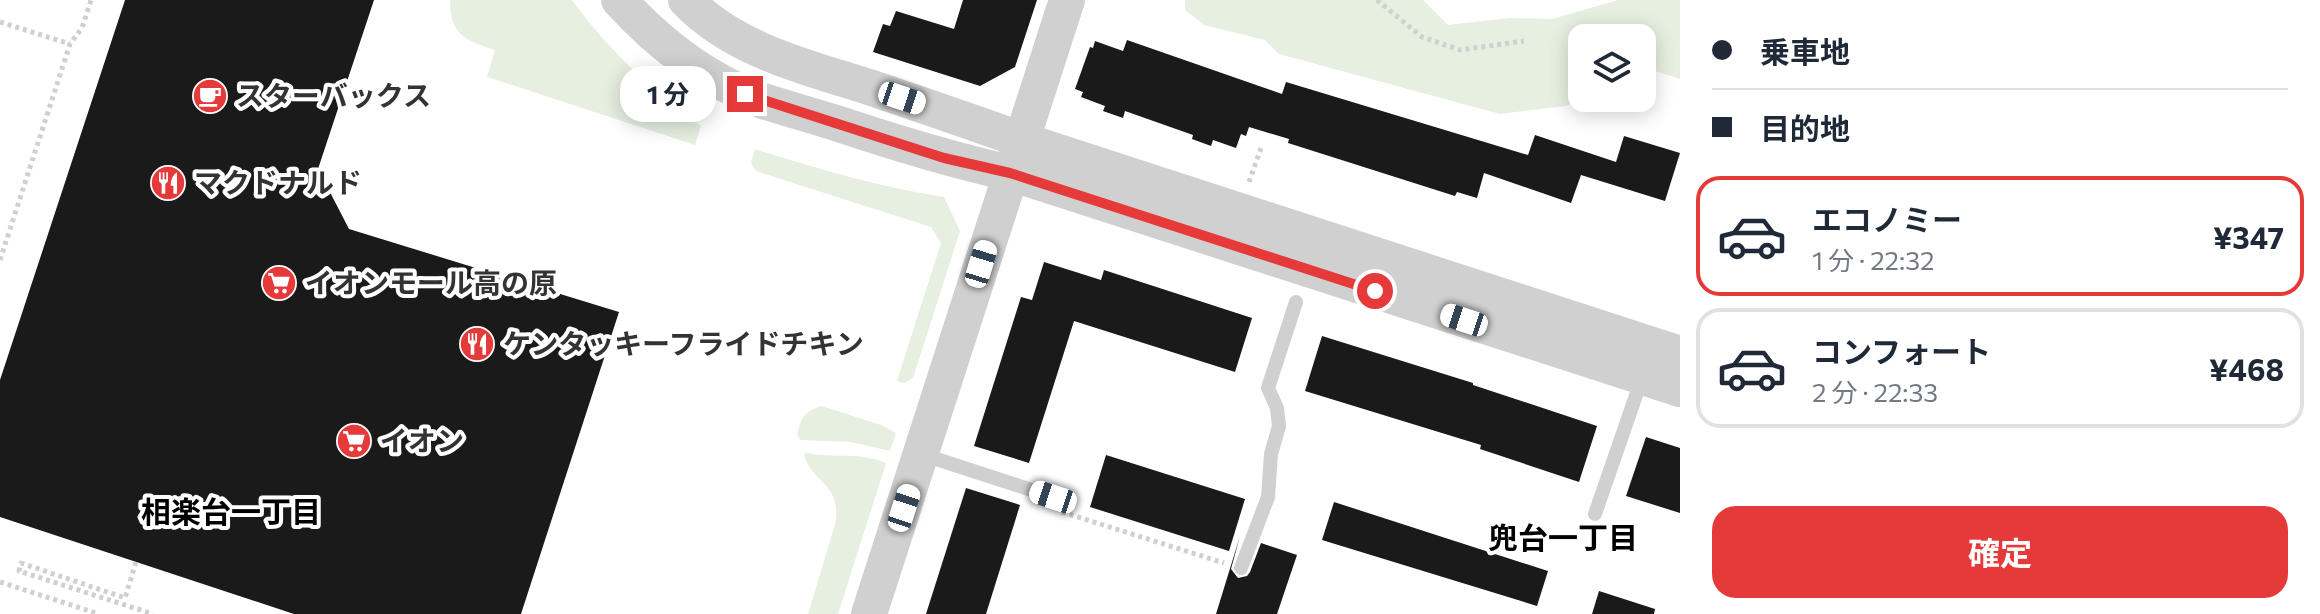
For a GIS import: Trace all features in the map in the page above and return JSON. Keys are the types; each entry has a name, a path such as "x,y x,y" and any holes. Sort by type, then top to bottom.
{"street":[{"path":"619,0 681,58 745,94 934,155 1016,157 1680,354"},
{"path":"686,0 730,35 757,49 1016,157 1680,389"},
{"path":"869,614 1067,0"}],"lane":[{"path":"1241,568 1268,497 1271,454 1279,426 1277,408 1268,388 1296,302"},
{"path":"1595,514 1642,377"},
{"path":"921,454 1053,497"}],"path":[{"path":"0,260 70,44 82,28 91,0"},
{"path":"1377,0 1422,37 1460,50 1524,41"},
{"path":"0,22 70,44"},
{"path":"1252,173 1261,148"},
{"path":"1062,512 1241,568"},
{"path":"136,562 125,598 21,563 19,571 153,614"},
{"path":"0,582 99,614"}],"shaded area":[{"path":"450,0 572,0 631,68 701,126 695,145 487,77 495,50 475,43 456,29"},
{"path":"1185,0 1423,0 1448,25 1509,18 1552,19 1618,0 1680,0 1680,79 1656,71 1656,24 1568,24 1568,105 1500,114 1279,54 1265,40 1204,25 1185,10"},
{"path":"755,149 849,177 944,197 960,231 913,378 904,383 897,381 941,243 931,227 756,171 751,163"},
{"path":"822,406 896,433 890,451 851,442 801,440 797,435 802,420 811,410"},
{"path":"804,454 865,457 886,463 838,614 808,614 836,521 836,508 829,490 807,463"}],"building":[{"name":"イオンモール高の原","path":"125,0 374,0 318,169 349,229 619,312 521,614 294,614 0,517 0,380"},
{"path":"963,0 1037,0 1015,67 980,86 873,52 883,24 890,26 896,11 954,29"},
{"path":"1127,40 1282,94 1286,82 1528,155 1535,135 1616,162 1624,136 1680,153 1665,201 1581,175 1571,203 1484,173 1477,198 1457,192 1455,196 1288,143 1289,139 1249,127 1246,136 1241,134 1236,148 1213,140 1211,146 1192,139 1193,135 1125,111 1123,118 1103,111 1105,106 1081,97 1083,92 1075,89 1095,41 1123,51"},
{"path":"1044,262 1101,280 1104,270 1252,318 1235,372 1074,321 1029,463 974,446 1021,297 1032,300"},
{"path":"1322,336 1597,426 1579,482 1480,449 1481,445 1305,391"},
{"path":"1646,437 1680,448 1680,513 1626,496"},
{"path":"1106,455 1245,499 1229,551 1090,507"},
{"path":"966,488 1020,505 986,614 926,614"},
{"path":"1334,502 1548,571 1537,606 1322,540"},
{"path":"1240,536 1231,569 1238,578 1250,572 1261,543 1297,555 1277,614 1216,614"},
{"path":"1599,591 1655,609 1654,614 1592,614"}],"place":[{"name":"スターバックス","path":"210,96"},
{"name":"マクドナルド","path":"168,183"},
{"name":"イオンモール高の原","path":"279,283"},
{"name":"ケンタッキーフライドチキン","path":"477,344"},
{"name":"イオン","path":"354,441"}],"district":[{"name":"相楽台一丁目","path":"231,513"},
{"name":"兜台一丁目","path":"1563,539"}],"route":[{"path":"745,94 944,158 1010,173 1375,291"}]}
